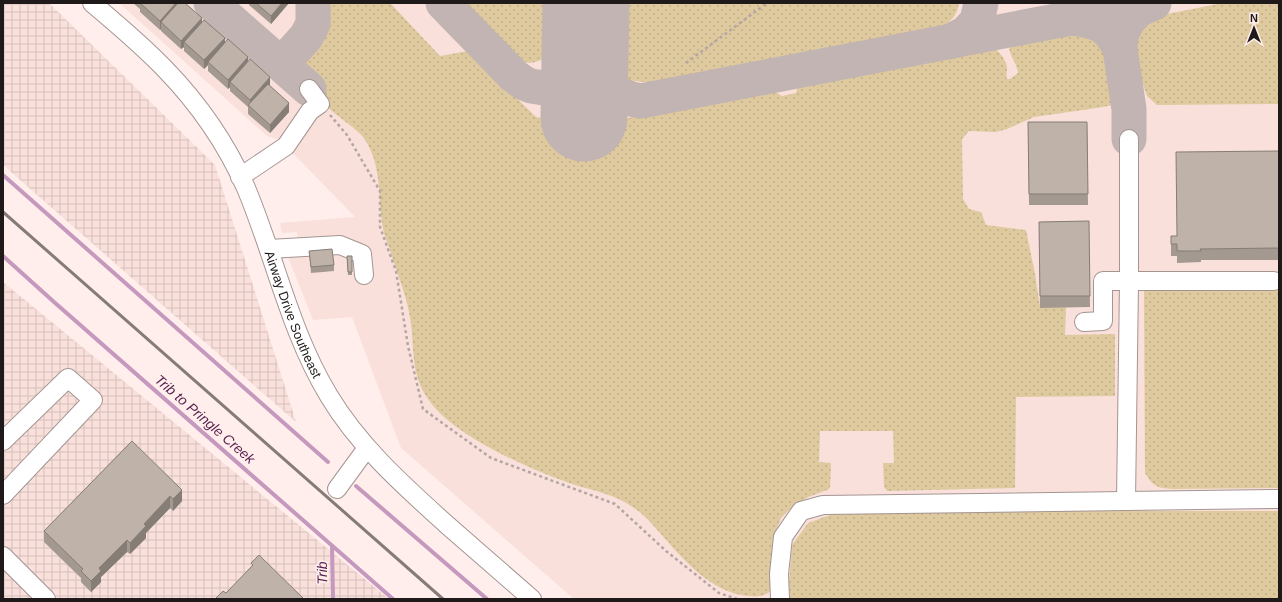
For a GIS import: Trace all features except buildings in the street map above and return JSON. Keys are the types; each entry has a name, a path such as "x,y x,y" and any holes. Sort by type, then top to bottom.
{"street":[{"name":"Airway Drive Southeast","path":"92,3 166,69 193,101 217,135 240,177 252,204 302,344 314,370 344,418 375,457 409,490 532,599"},
{"path":"240,177 286,146 310,111 320,104 309,89"},
{"path":"1126,501 1129,139"},
{"path":"269,249 340,245 362,254 364,275"},
{"path":"1084,322 1104,321 1103,281 1274,281"},
{"path":"3,441 68,378 93,400 3,494"},
{"path":"337,489 367,448"},
{"path":"780,599 779,574 783,537 801,511 823,504 1279,499"},
{"path":"5,562 46,599"}],"path":[{"path":"686,63 767,3"},
{"path":"320,104 347,135 380,191 380,228 396,271 408,346 423,409 491,458 615,504 666,551 719,593 737,599"}],"shaded area":[{"path":"3,3 49,3 215,165 296,422 3,165"},
{"path":"119,3 1279,3 1279,599 574,599 401,448 352,317 313,320 288,257 293,255 298,240 297,232 282,233 280,223 355,217 280,140 267,136"},
{"path":"321,3 390,3 440,56 468,51 536,117 544,118 628,118 774,91 782,96 796,93 798,86 995,48 1005,60 1007,65 1007,79 1010,79 1018,73 1010,53 1009,45 1077,32 1092,36 1103,47 1106,55 1110,72 1114,105 1034,117 1007,129 996,132 969,131 962,139 963,199 969,209 981,212 986,225 1026,230 1040,307 1066,307 1065,335 1115,334 1115,396 1016,397 1015,488 887,491 884,487 883,463 894,463 893,431 820,431 819,462 831,463 830,488 808,497 792,507 781,518 774,536 775,565 773,589 762,596 748,596 722,589 710,582 688,564 638,510 606,494 558,479 497,452 459,429 443,416 431,403 419,381 414,359 409,312 383,231 379,185 372,153 367,143 359,133 326,105 318,86 301,69 299,55 314,38 317,32"},
{"path":"464,3 556,3 556,36 551,52 538,61 528,63 523,61 515,55"},
{"path":"616,3 959,3 957,11 953,17 941,28 651,83 628,80 619,69 615,53"},
{"path":"1223,3 1279,3 1279,104 1157,105 1147,96 1141,79 1135,50 1135,40 1139,31 1151,19 1162,15"},
{"path":"3,282 389,599 3,599"},
{"path":"1279,289 1279,488 1173,489 1156,486 1145,473 1144,291"},
{"path":"841,511 1279,511 1279,599 790,599 789,584 792,545 808,523"}],"waterway":[{"name":"Trib to Pringle Creek","path":"3,175 328,462"},
{"name":"Trib to Pringle Creek","path":"3,256 393,599"},
{"name":"Trib to Pringle Creek","path":"356,486 487,599"},
{"name":"Trib","path":"332,546 333,599"}],"taxiway":[{"path":"211,3 309,89"},
{"path":"273,58 280,59 288,57 306,37 313,24 313,3"},
{"path":"443,3 514,76 524,83 531,86 544,88 556,86 564,82 585,57 608,86 623,96 641,101 1149,3"},
{"path":"949,42 966,33 977,21 981,3"},
{"path":"1072,18 1089,21 1106,29 1116,41 1120,49 1121,35 1128,21 1138,10 1154,3"},
{"path":"1120,49 1129,109 1129,139"}],"runway":[{"path":"584,118 586,3"}],"railway":[{"path":"3,212 443,599"}]}
